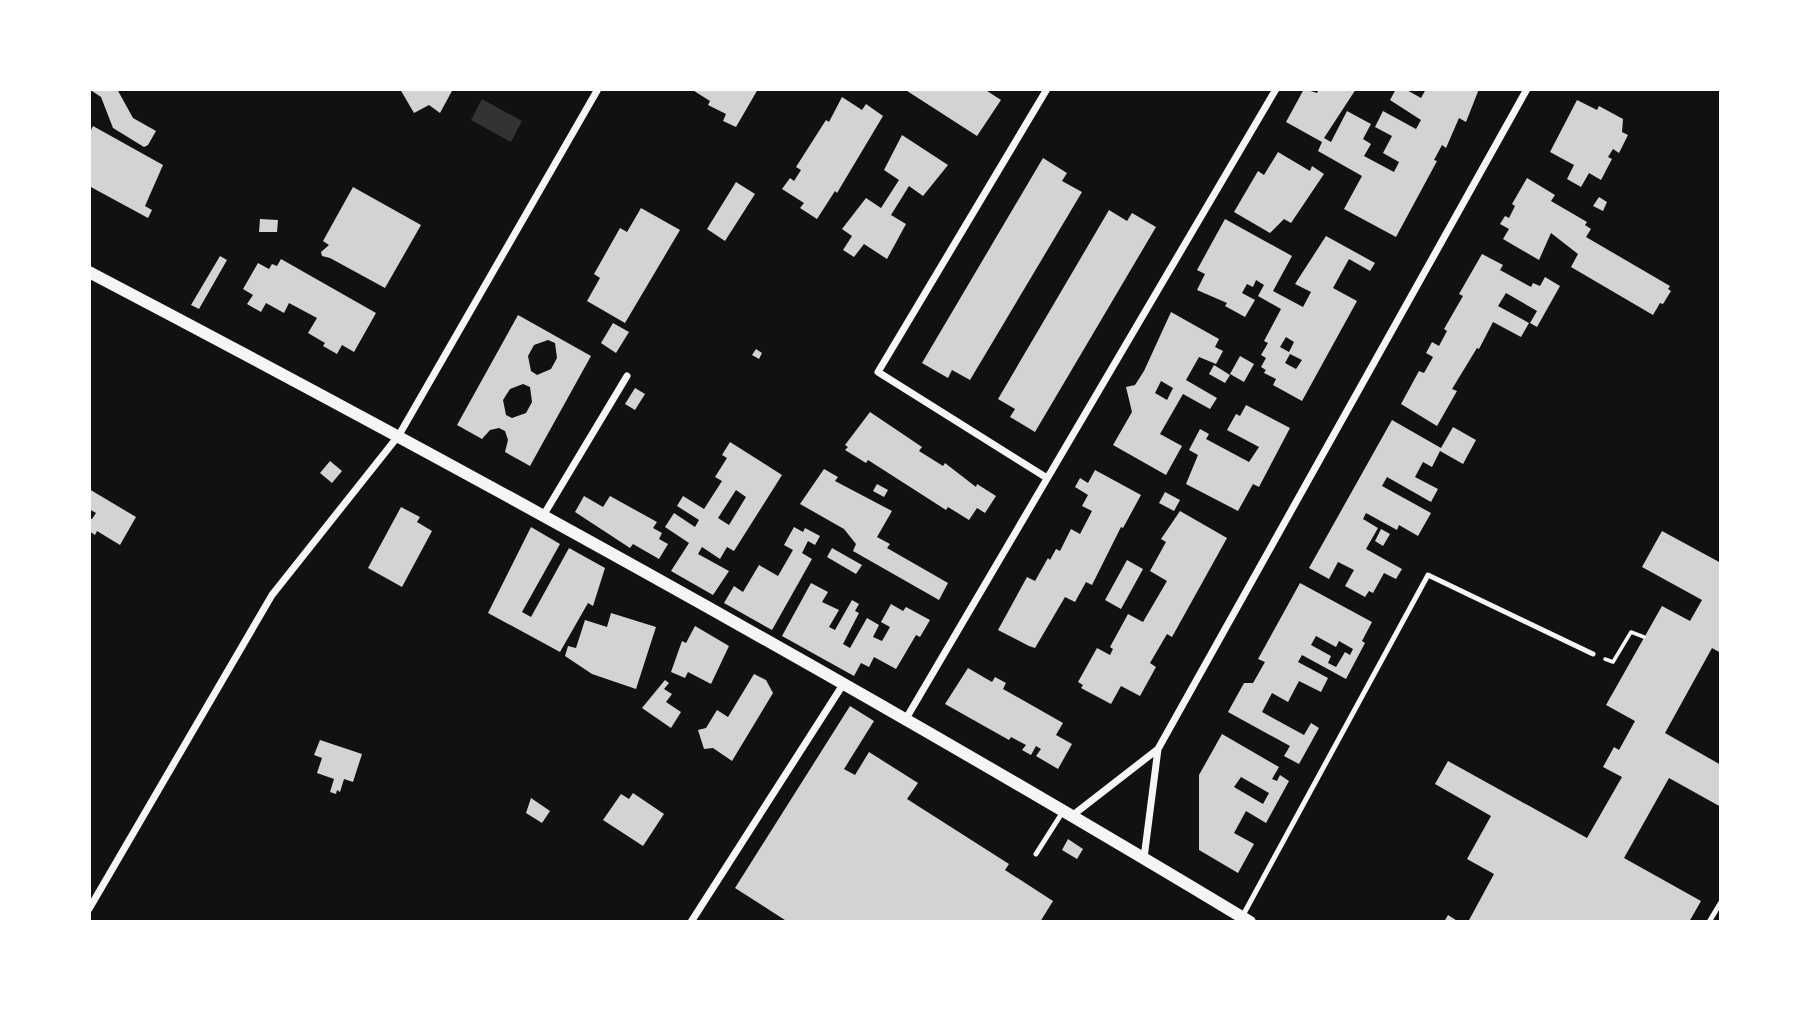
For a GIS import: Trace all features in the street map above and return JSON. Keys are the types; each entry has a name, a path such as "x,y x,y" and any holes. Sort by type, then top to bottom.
{"street":[{"path":"89,909 272,595 399,435 598,89"},
{"path":"1047,89 878,372 1047,478"},
{"path":"906,717 1276,89"},
{"path":"1144,858 1158,749 1527,89"},
{"path":"89,272 399,435 844,682 1246,919"},
{"path":"543,516 627,376"},
{"path":"691,922 844,682"},
{"path":"1069,813 1158,749"}],"lane":[{"path":"1246,919 1428,575 1593,654"},
{"path":"1036,854 1069,813"},
{"path":"1709,922 1721,902"}],"path":[{"path":"1593,654 1613,662 1631,632 1644,637"}],"shaded area":[{"path":"482,99 522,121 511,142 471,120"}],"building":[{"path":"89,89 117,89 133,118 156,131 148,145 144,147 113,128 101,97"},
{"path":"400,89 453,89 440,113 429,105 414,113"},
{"path":"691,89 758,89 736,127 723,121 726,114 708,105 710,101"},
{"path":"904,89 984,89 1001,100 977,136"},
{"path":"1304,89 1317,93 1319,89 1356,89 1324,138 1331,142 1347,111 1371,124 1363,139 1371,144 1364,156 1394,172 1399,162 1383,153 1392,136 1375,127 1383,111 1416,129 1421,120 1390,100 1396,89 1405,89 1421,98 1426,89 1479,89 1466,122 1459,118 1446,148 1442,145 1434,160 1437,161 1396,237 1344,209 1362,176 1318,151 1322,142 1286,122"},
{"path":"842,97 862,110 866,104 883,116 837,193 835,191 817,219 800,208 804,203 782,189 790,178 794,181 801,170 796,167 826,120 829,122"},
{"path":"1577,100 1597,110 1599,106 1623,119 1622,132 1628,135 1619,153 1613,149 1608,157 1612,159 1601,180 1589,173 1581,187 1567,179 1574,165 1550,152"},
{"path":"93,126 163,165 145,206 152,210 148,218 89,186 89,134"},
{"path":"902,135 948,165 923,196 909,186 891,215 906,224 887,259 864,244 854,257 843,250 852,236 842,229 866,198 881,208 899,180 884,170"},
{"path":"1278,152 1310,171 1312,166 1324,174 1291,223 1284,219 1270,233 1234,212 1258,171 1264,175"},
{"path":"1043,158 1067,173 1062,181 1082,192 970,380 952,370 948,378 922,363"},
{"path":"1527,178 1555,195 1551,201 1587,222 1585,225 1591,229 1586,237 1670,286 1668,289 1671,291 1653,315 1571,267 1578,254 1551,233 1539,260 1503,239 1509,229 1500,224 1505,216 1509,218 1515,206 1512,204"},
{"path":"736,182 755,194 725,241 707,229"},
{"path":"353,187 421,225 385,288 322,256 321,252 329,245 323,241"},
{"path":"1599,197 1607,202 1603,211 1593,206"},
{"path":"641,208 680,230 625,323 587,301 600,278 594,274 620,228 627,232"},
{"path":"1109,210 1127,221 1132,213 1156,227 1035,432 1010,417 1015,409 998,399"},
{"path":"260,219 278,220 277,232 259,232"},
{"path":"1225,219 1292,256 1273,291 1303,307 1311,292 1295,284 1326,236 1375,263 1370,271 1349,259 1333,288 1357,301 1302,401 1273,385 1276,379 1264,373 1266,370 1261,367 1266,358 1261,355 1268,343 1264,341 1281,309 1258,296 1264,285 1256,280 1253,287 1247,284 1242,293 1255,300 1245,317 1225,306 1227,303 1197,290 1205,274 1197,270","holes":["1286,337 1294,342 1289,352 1280,347","1290,354 1302,360 1296,369 1285,363"]},
{"path":"1482,254 1503,265 1500,270 1531,287 1533,283 1540,286 1545,277 1560,286 1537,327 1530,323 1537,311 1506,293 1498,306 1529,323 1521,337 1493,322 1479,349 1477,348 1452,389 1457,391 1437,426 1401,404 1419,371 1424,373 1433,357 1426,353 1432,342 1439,346 1447,331 1444,329 1463,296 1459,294"},
{"path":"220,256 227,260 199,309 191,305"},
{"path":"281,259 376,313 354,352 342,345 337,354 323,346 325,343 308,333 317,318 289,303 284,313 266,303 261,312 247,304 253,295 243,289 258,263 269,269 272,264 277,266"},
{"path":"1171,312 1219,339 1215,347 1223,351 1216,364 1199,357 1186,380 1217,398 1210,409 1183,394 1160,434 1182,446 1166,475 1113,445 1132,412 1126,387 1135,385","holes":["1161,381 1173,388 1167,400 1155,393"]},
{"path":"518,315 591,356 530,466 505,452 508,440 505,431 499,428 490,430 482,439 457,425","holes":["548,340 555,343 557,358 551,369 537,375 531,371 528,356 534,345","523,384 530,387 532,402 526,413 512,418 506,415 503,400 510,389"]},
{"path":"613,323 629,332 616,353 601,343"},
{"path":"756,349 762,353 759,359 752,355"},
{"path":"1240,356 1254,364 1244,382 1230,374"},
{"path":"1214,365 1230,375 1225,383 1209,374"},
{"path":"635,388 645,394 635,410 625,404"},
{"path":"1246,405 1290,428 1259,487 1253,484 1238,511 1186,484 1198,455 1189,450 1200,429 1209,434 1206,439 1249,462 1259,447 1227,430 1236,414 1240,416"},
{"path":"870,412 922,447 919,451 943,466 945,463 976,487 977,484 996,496 985,513 977,508 969,520 948,507 946,510 868,460 866,463 845,450 848,447 845,445"},
{"path":"1392,420 1441,448 1453,427 1476,440 1463,464 1440,451 1432,467 1423,462 1415,477 1438,489 1431,502 1387,477 1382,486 1431,513 1418,536 1399,525 1397,530 1366,513 1363,519 1378,528 1366,549 1402,569 1396,579 1384,573 1373,593 1369,591 1365,597 1345,586 1354,570 1338,562 1329,579 1309,568"},
{"path":"730,442 782,475 734,551 727,547 720,559 702,547 698,554 729,571 713,595 671,571 689,543 665,527 674,513 695,527 699,520 677,506 683,496 704,509 722,481 715,477 727,458 722,455","holes":["736,490 746,497 729,525 718,518"]},
{"path":"330,461 342,471 332,483 320,473"},
{"path":"824,469 838,477 835,481 892,511 877,537 890,544 887,548 948,583 939,600 853,551 856,544 844,529 800,504"},
{"path":"1095,470 1141,495 1123,528 1121,527 1092,585 1086,582 1075,602 1065,597 1035,648 1029,646 998,630 1027,577 1035,581 1048,558 1050,560 1056,549 1060,551 1071,529 1080,534 1092,511 1082,506 1088,495 1075,487 1080,478 1088,483"},
{"path":"877,484 888,490 884,497 873,491"},
{"path":"89,489 136,517 120,545 97,531 95,535 89,531 89,518 92,519 96,513 89,509"},
{"path":"1165,492 1180,500 1174,511 1159,503"},
{"path":"584,496 603,507 610,496 657,522 653,528 662,533 659,539 668,544 659,559 633,544 630,548 575,512"},
{"path":"401,507 420,517 417,522 432,531 402,587 368,568"},
{"path":"1180,511 1227,538 1172,637 1167,634 1150,663 1156,667 1140,696 1121,686 1111,704 1081,688 1083,685 1078,682 1097,648 1110,655 1113,649 1110,647 1128,614 1143,622 1167,581 1150,571 1166,542 1161,539"},
{"path":"531,527 560,544 522,612 531,617 569,548 605,568 593,606 588,603 560,652 488,613"},
{"path":"794,527 803,532 805,528 820,536 815,545 808,541 802,553 812,559 772,630 724,603 734,586 743,592 759,565 778,576 793,550 784,545"},
{"path":"1381,529 1390,534 1383,546 1375,541"},
{"path":"1662,531 1721,563 1721,653 1712,648 1665,733 1721,765 1721,807 1669,778 1624,858 1701,901 1689,922 1468,922 1494,874 1467,859 1491,816 1435,784 1448,761 1587,838 1622,777 1603,767 1614,747 1619,750 1635,721 1606,705 1662,606 1690,621 1702,600 1642,567"},
{"path":"832,548 862,565 856,574 827,557"},
{"path":"1127,560 1143,569 1121,609 1105,600"},
{"path":"811,583 828,592 822,602 839,610 829,627 835,630 852,600 859,604 855,611 859,613 843,644 850,648 867,618 879,625 873,637 882,641 890,627 881,622 891,604 903,611 906,607 930,620 920,637 916,635 896,669 874,657 869,667 861,663 854,676 782,636"},
{"path":"1300,583 1372,622 1362,641 1365,643 1346,679 1302,655 1298,662 1328,678 1321,692 1299,681 1288,702 1272,693 1262,712 1304,735 1311,723 1319,728 1299,764 1284,756 1290,746 1228,712 1244,683 1253,683 1265,662 1258,659","holes":["1316,636 1336,647 1339,641 1353,649 1350,655 1345,652 1336,667 1328,663 1331,656 1311,645"]},
{"path":"611,613 656,627 636,689 592,674 565,656 568,646 576,648 585,620 607,627"},
{"path":"695,626 729,646 711,684 688,672 685,678 671,672 682,641 686,643"},
{"path":"968,668 992,682 995,677 1006,683 1003,689 1063,723 1056,735 1072,744 1058,769 1036,756 1041,749 1036,746 1031,755 1022,750 1026,745 1011,737 1009,740 945,704"},
{"path":"754,674 766,680 773,693 732,761 713,748 704,749 698,730 706,728 717,710 728,717"},
{"path":"665,680 669,683 664,689 672,694 666,702 681,712 671,728 642,708"},
{"path":"850,706 874,721 844,769 855,775 869,752 918,783 907,799 1009,864 1005,870 1053,901 1040,922 788,922 735,888"},
{"path":"1222,734 1279,767 1272,779 1277,781 1280,775 1289,781 1266,823 1246,811 1234,833 1254,844 1238,873 1199,850 1199,775","holes":["1241,777 1269,793 1263,804 1234,787"]},
{"path":"320,740 362,754 353,782 344,779 340,792 337,790 336,794 330,792 334,779 317,773 322,758 314,755"},
{"path":"633,793 664,814 643,846 603,820 621,794 629,799"},
{"path":"531,798 550,811 542,823 526,813"},
{"path":"1068,839 1083,849 1077,859 1062,850"},
{"path":"1448,915 1459,922 1444,922"}]}
